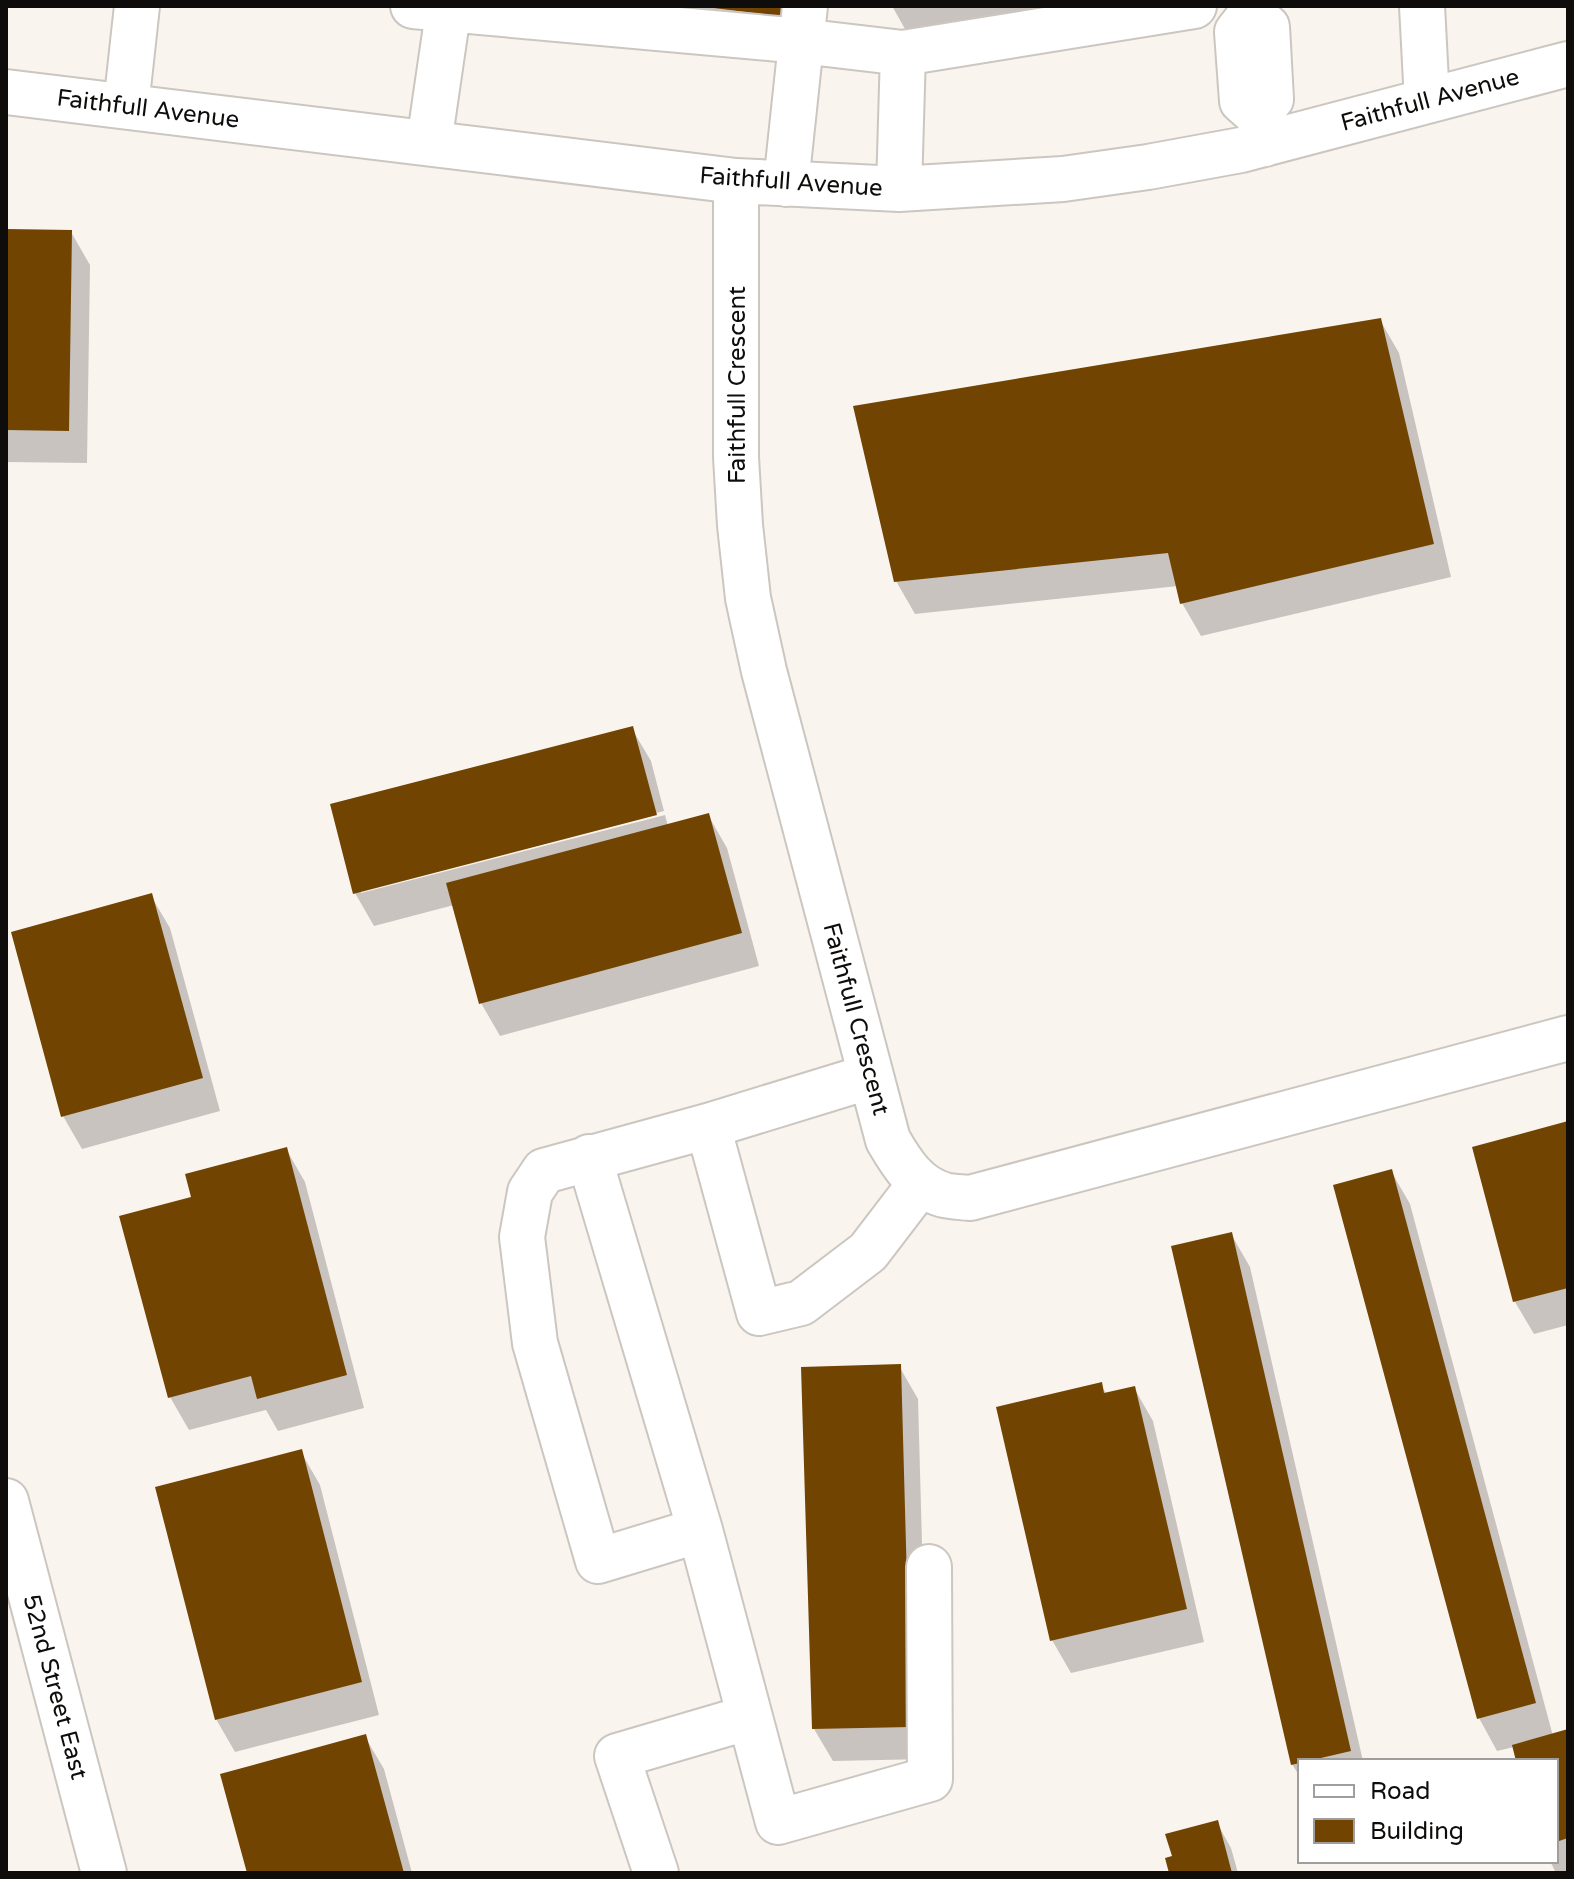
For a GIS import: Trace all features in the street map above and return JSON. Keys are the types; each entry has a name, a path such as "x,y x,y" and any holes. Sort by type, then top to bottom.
{"street":[{"path":"126,106 137,6"},
{"path":"429,143 436,7 803,24 903,53 1194,6"},
{"path":"1422,6 1427,101"},
{"path":"1251,10 1267,27 1271,99 1261,129"},
{"path":"786,184 803,24"},
{"path":"899,189 903,53"},
{"name":"Faithfull Avenue","path":"6,92 736,181 899,189 1063,179 1241,150 1261,129 1427,101 1568,64"},
{"name":"Faithfull Crescent","path":"736,181 736,457 748,598 764,671 888,1140 902,1164 920,1184"},
{"path":"708,1126 759,1313 801,1303 868,1252 920,1184 944,1195 970,1198 1568,1038"},
{"path":"700,1530 598,1561 535,1343 522,1237 530,1192 544,1171 708,1126 871,1076"},
{"path":"589,1157 700,1530 778,1822 930,1779 929,1567"},
{"name":"52nd Street East","path":"6,1501 104,1873"},
{"path":"656,1873 617,1756 750,1717"}],"building":[{"path":"714,6 787,6 786,17"},
{"path":"6,229 72,230 69,431 6,430"},
{"path":"1381,318 1434,544 1180,604 1168,553 894,582 853,406"},
{"path":"633,726 657,815 353,894 330,804"},
{"path":"709,813 742,933 479,1004 446,883"},
{"path":"152,893 203,1078 61,1117 11,932"},
{"path":"1568,1121 1568,1288 1513,1302 1472,1147"},
{"path":"287,1147 347,1375 257,1399 251,1376 168,1398 119,1216 191,1197 185,1174"},
{"path":"1392,1169 1536,1703 1477,1719 1333,1185"},
{"path":"1232,1232 1351,1751 1317,1759 1298,1759 1298,1763 1291,1765 1171,1246"},
{"path":"901,1364 911,1727 812,1729 801,1367"},
{"path":"1102,1382 1104,1393 1135,1386 1187,1609 1050,1641 996,1407"},
{"path":"302,1449 362,1682 215,1720 155,1487"},
{"path":"1568,1729 1568,1838 1558,1841 1558,1759 1516,1759 1512,1745"},
{"path":"366,1734 404,1873 247,1873 220,1774"},
{"path":"1218,1820 1232,1873 1169,1873 1165,1858 1172,1856 1165,1834"}]}
